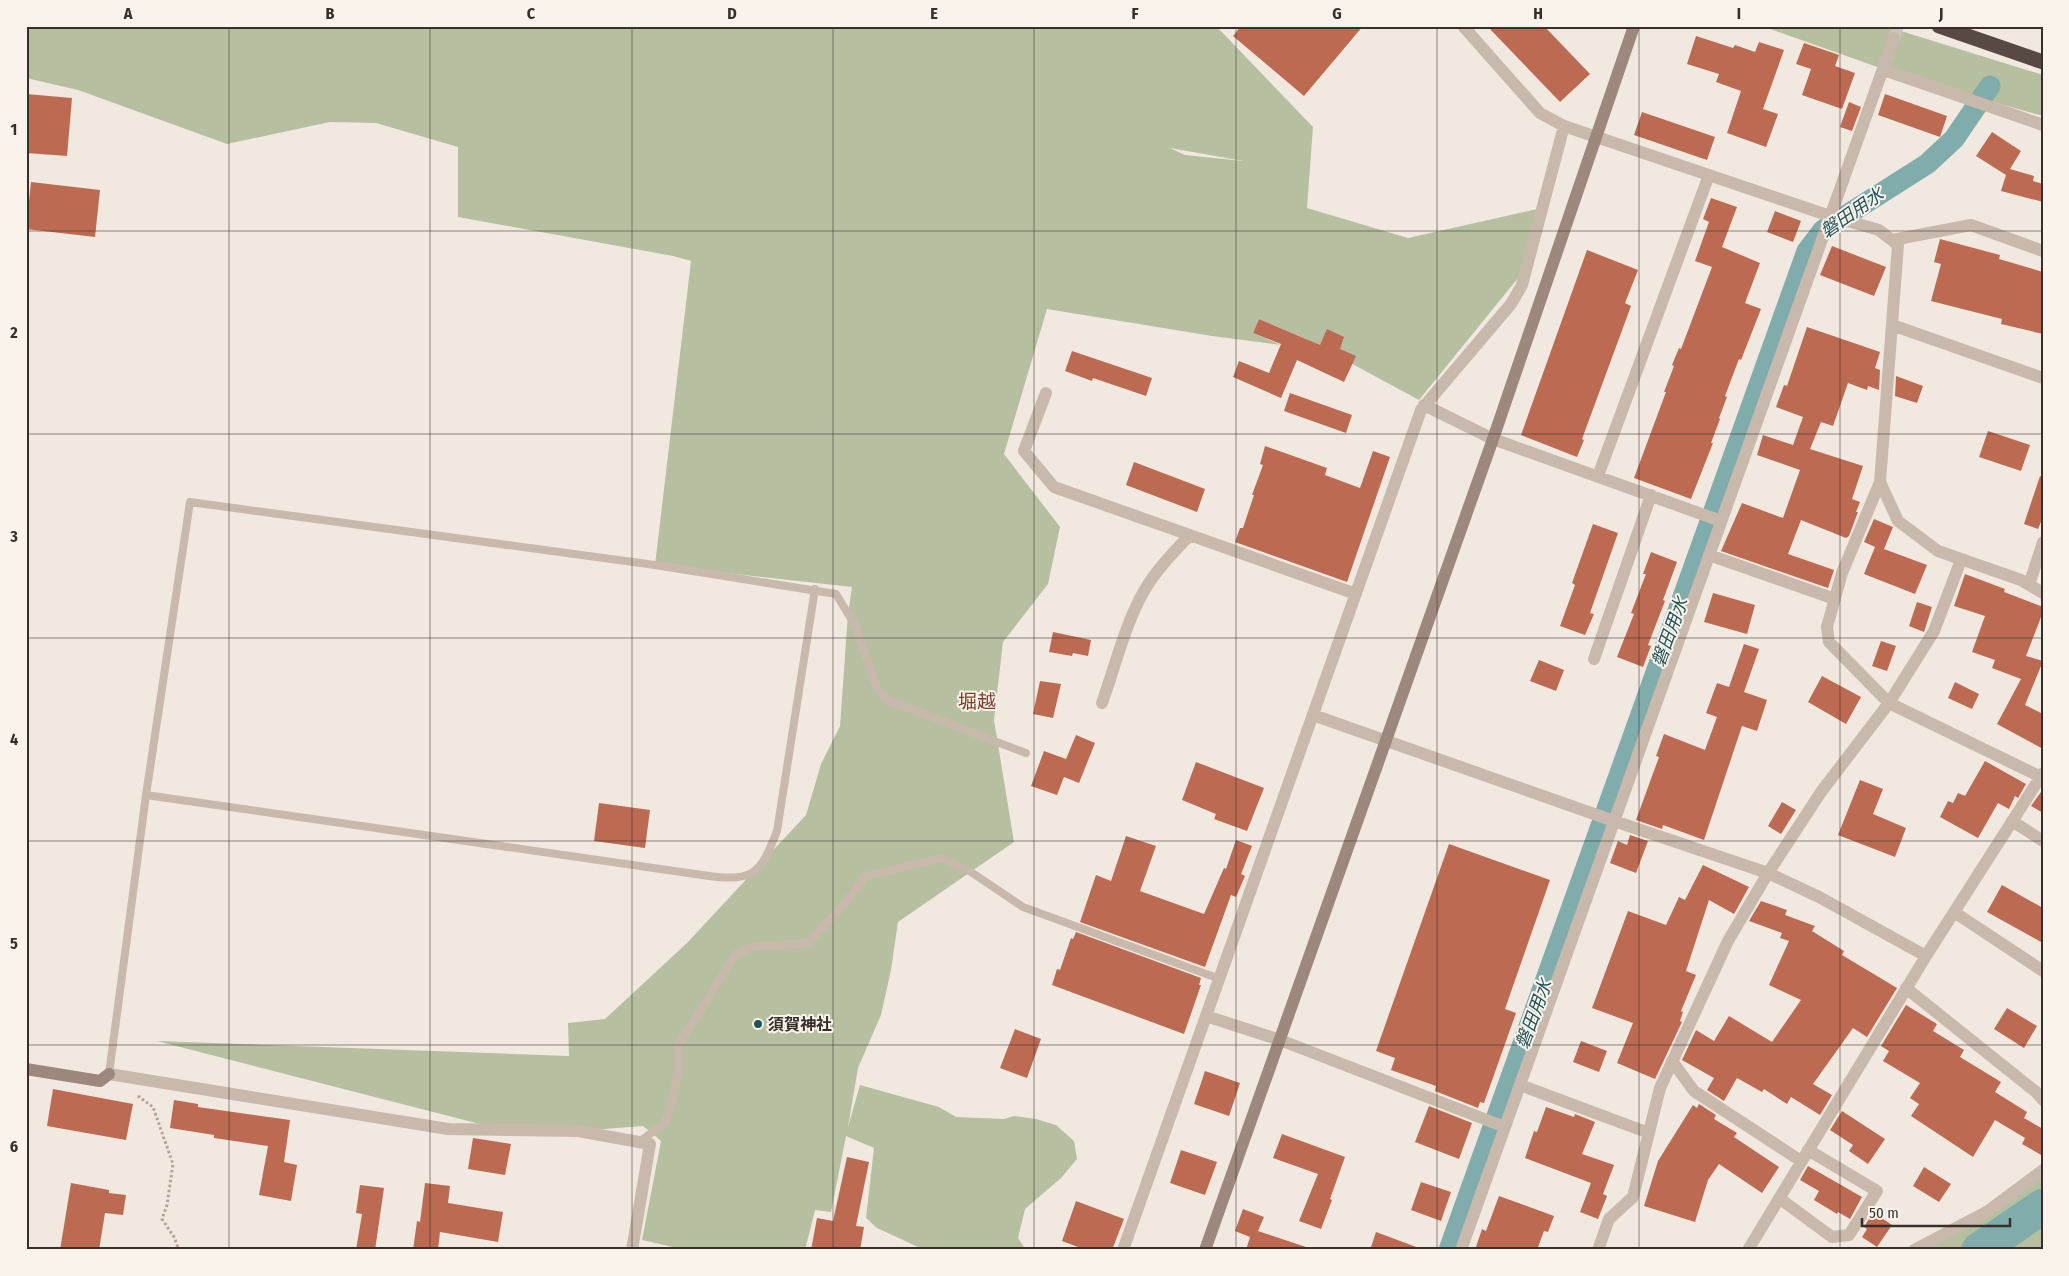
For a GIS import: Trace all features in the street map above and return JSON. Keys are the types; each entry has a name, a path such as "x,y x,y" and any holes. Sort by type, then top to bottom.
{"highway":[{"path":"1938,26 2043,62"}],"street":[{"path":"1463,26 1540,113 1564,126 1830,216 1879,230 1898,245 1880,482 1842,573 1827,627 1829,642 1889,703 2042,775 1906,988 1748,1250"},
{"path":"1206,1250 1493,439 1634,26"},
{"path":"1461,1250 1894,38"},
{"path":"1884,70 2043,126"},
{"path":"1123,1250 1424,405 1511,304 1522,286 1564,126"},
{"path":"1598,476 1709,175"},
{"path":"1892,240 1971,225 2043,252"},
{"path":"1892,325 2043,378"},
{"path":"1046,393 1024,451 1054,487 1356,594"},
{"path":"1424,405 1493,439 1721,520"},
{"path":"1880,482 1898,521 1938,551 2021,580 2043,593"},
{"path":"1594,659 1651,495"},
{"path":"1102,703 1130,622 1143,592 1162,564 1190,535"},
{"path":"2029,585 2043,542"},
{"path":"1708,555 1835,599"},
{"path":"1598,1250 1609,1219 1633,1197 1660,1088 1728,940 1768,872 1821,792 1889,703 1934,631 1961,560"},
{"path":"1313,715 1614,821 1768,872 1819,897 1926,956"},
{"path":"2012,821 2043,841"},
{"path":"1954,912 2043,971"},
{"path":"1906,988 2040,1091"},
{"path":"1206,1016 1280,1040 1505,1127"},
{"path":"1672,1061 1694,1091 1805,1155 1877,1191 1849,1236 1832,1237 1779,1198"},
{"path":"26,1069 100,1081 109,1074 448,1130 578,1131 650,1144 632,1250"},
{"path":"1520,1085 1649,1134"},
{"path":"1914,1250 1988,1211 2043,1170"}],"lane":[{"path":"109,1074 146,796 190,502 664,566 836,594 856,627 877,688 888,700 1026,753"},
{"path":"146,796 708,876 731,879 748,876 760,867 768,854 777,830 815,590"},
{"path":"640,1142 665,1122 672,1102 678,1071 679,1044 736,954 751,947 808,943 836,914 866,876 942,858 971,872 1023,907 1220,979"}],"path":[{"path":"109,1074 153,1107 173,1164 167,1205 162,1219 174,1237 178,1250"}],"green space":[{"path":"26,26 1221,26 1219,29 1313,127 1307,208 1408,238 1542,208 1527,267 1419,400 1306,339 1259,319 1253,333 1281,345 1212,336 1047,309 1004,454 1060,527 1048,584 1003,642 994,720 1014,842 898,922 891,970 881,1015 858,1068 848,1127 860,1085 939,1107 956,1117 1004,1119 1014,1116 1036,1119 1056,1125 1074,1141 1077,1159 1061,1178 1025,1209 1018,1238 1026,1250 918,1250 918,1247 877,1228 866,1218 874,1148 846,1136 831,1212 815,1210 805,1250 686,1250 642,1240 661,1141 643,1126 578,1131 507,1131 157,1041 569,1056 568,1023 605,1019 687,943 806,815 821,764 840,726 848,614 852,587 655,565 691,261 673,256 458,217 458,147 376,123 330,122 227,144 78,90 26,78","holes":["1170,148 1243,161 1185,155"]},
{"path":"1762,26 1885,26 2043,75 2043,116 1914,80"},
{"path":"2043,1169 2043,1250 1912,1250 1992,1212"}],"building":[{"path":"1241,26 1363,26 1304,96 1233,36"},
{"path":"1487,26 1544,26 1590,74 1560,102"},
{"path":"1696,36 1733,48 1735,45 1755,52 1759,42 1784,50 1763,109 1778,114 1766,147 1727,133 1741,91 1716,82 1719,74 1687,64"},
{"path":"1804,43 1839,55 1835,66 1855,73 1842,109 1802,95 1811,69 1796,64"},
{"path":"26,94 72,98 67,156 26,153"},
{"path":"1885,94 1947,116 1940,137 1878,115"},
{"path":"1849,102 1861,107 1852,131 1840,127"},
{"path":"1642,112 1715,137 1707,160 1634,135"},
{"path":"1992,132 2021,151 2010,169 2034,176 2033,181 2043,184 2043,202 2001,191 2006,175 1976,156"},
{"path":"31,182 100,190 95,237 26,229"},
{"path":"1711,198 1737,207 1722,247 1760,263 1745,303 1761,309 1725,396 1727,397 1711,443 1713,443 1691,499 1634,478 1666,392 1664,392 1674,366 1672,365 1679,348 1681,349 1712,267 1695,261 1709,222 1703,219"},
{"path":"1775,211 1801,221 1793,242 1767,232"},
{"path":"1940,239 2000,255 1999,259 2043,272 2043,334 2001,324 2002,319 1931,301 1941,264 1934,262"},
{"path":"1832,246 1886,267 1874,296 1820,275"},
{"path":"1587,250 1638,270 1625,303 1631,306 1577,457 1521,435"},
{"path":"1259,319 1320,345 1327,329 1344,337 1340,349 1356,356 1344,382 1297,360 1281,398 1233,377 1239,361 1269,373 1281,344 1253,333"},
{"path":"1807,327 1880,352 1875,368 1880,370 1879,390 1868,386 1867,390 1848,383 1833,426 1821,422 1810,449 1863,466 1852,499 1860,502 1849,536 1846,538 1801,520 1788,554 1834,570 1828,588 1721,551 1742,503 1783,518 1800,470 1757,455 1763,435 1793,445 1803,417 1776,407 1784,385 1787,386"},
{"path":"1072,351 1152,378 1146,396 1093,378 1092,381 1065,371"},
{"path":"1896,376 1923,386 1917,403 1895,396"},
{"path":"1290,393 1352,415 1346,433 1284,411"},
{"path":"1988,431 2030,445 2021,471 1979,457"},
{"path":"1265,446 1327,468 1325,475 1360,488 1373,451 1390,457 1347,582 1235,542 1240,528 1243,528 1254,495 1252,495 1263,465 1260,464"},
{"path":"1134,462 1205,489 1197,512 1126,485"},
{"path":"2040,476 2043,477 2043,517 2038,529 2024,524"},
{"path":"1874,519 1893,527 1884,549 1927,565 1915,594 1864,574 1875,547 1864,542"},
{"path":"1593,524 1618,533 1590,613 1594,614 1585,635 1560,626 1575,585 1572,583"},
{"path":"1651,552 1677,562 1663,600 1665,601 1648,645 1651,646 1643,667 1617,657 1634,614 1631,613 1646,574 1643,574"},
{"path":"1965,574 2005,589 2004,592 2043,607 2043,612 2026,656 2043,661 2025,705 2043,714 2043,749 1997,724 2021,679 1992,668 1995,660 1972,652 1985,616 1954,606"},
{"path":"1713,593 1755,605 1747,634 1704,622"},
{"path":"1917,602 1932,607 1924,632 1909,626"},
{"path":"1053,632 1091,640 1088,656 1073,653 1072,656 1049,652"},
{"path":"1881,641 1896,646 1887,671 1872,666"},
{"path":"1744,644 1759,649 1744,692 1767,700 1757,731 1742,726 1704,840 1663,825 1662,829 1636,820 1659,757 1656,756 1664,734 1705,750 1717,717 1706,713 1717,683 1729,687"},
{"path":"1539,660 1564,670 1556,691 1530,681"},
{"path":"1822,676 1861,697 1846,724 1808,702"},
{"path":"1040,681 1061,684 1053,718 1033,714"},
{"path":"1955,682 1979,694 1972,709 1948,698"},
{"path":"1076,735 1095,743 1079,783 1064,777 1057,795 1031,786 1044,751 1066,759"},
{"path":"1985,761 2026,784 2018,798 2015,796 2009,809 1998,803 1978,838 1940,817 1948,801 1953,803 1958,793 1965,796"},
{"path":"1196,762 1264,788 1247,831 1214,819 1216,814 1182,800"},
{"path":"1860,780 1883,789 1873,814 1906,828 1895,857 1838,835"},
{"path":"2041,792 2043,793 2043,813 2031,806"},
{"path":"1782,802 1796,810 1781,834 1768,826"},
{"path":"599,803 650,810 645,848 594,841"},
{"path":"1630,835 1648,841 1636,873 1610,863 1618,841 1627,845"},
{"path":"1126,836 1156,846 1140,891 1204,914 1224,868 1226,869 1236,840 1252,846 1241,874 1245,876 1236,897 1231,895 1205,967 1080,922 1096,875 1111,881"},
{"path":"1449,844 1550,880 1505,1009 1516,1013 1484,1103 1480,1102 1478,1108 1435,1091 1436,1086 1391,1070 1395,1058 1376,1051"},
{"path":"1703,865 1749,887 1734,914 1709,900 1686,971 1696,975 1681,1011 1683,1012 1680,1021 1682,1022 1655,1079 1617,1063 1633,1023 1592,1008 1628,911 1666,925 1679,897 1685,900"},
{"path":"2002,885 2043,908 2043,943 1987,912"},
{"path":"1761,901 1787,910 1785,915 1815,926 1812,931 1844,951 1842,955 1897,988 1867,1037 1853,1028 1813,1084 1832,1095 1820,1115 1791,1097 1787,1104 1764,1089 1762,1092 1737,1078 1724,1101 1707,1090 1714,1078 1682,1060 1696,1030 1714,1041 1729,1016 1772,1042 1801,1000 1769,985 1789,941 1780,938 1782,933 1749,921"},
{"path":"1076,932 1201,978 1199,985 1201,985 1184,1034 1052,985 1057,969 1060,970 1071,938 1073,939"},
{"path":"1906,1005 1937,1024 1933,1031 1964,1050 1960,1057 2001,1082 1995,1092 2027,1112 2024,1118 2043,1129 2043,1156 2022,1144 2025,1138 1995,1120 1973,1157 1911,1116 1919,1104 1910,1098 1920,1083 1883,1061 1889,1051 1881,1046"},
{"path":"2007,1008 2037,1026 2024,1048 1994,1029"},
{"path":"1015,1029 1041,1039 1027,1078 1000,1068"},
{"path":"1581,1041 1607,1051 1599,1072 1573,1062"},
{"path":"1205,1071 1240,1083 1229,1116 1194,1104"},
{"path":"53,1089 133,1104 126,1140 47,1126"},
{"path":"174,1100 198,1104 198,1107 290,1120 284,1162 297,1165 291,1201 259,1195 268,1146 214,1138 214,1135 170,1128"},
{"path":"1699,1104 1716,1115 1714,1119 1737,1133 1734,1137 1779,1167 1762,1193 1719,1164 1708,1180 1695,1222 1644,1206 1658,1161 1693,1105 1697,1108"},
{"path":"1429,1106 1472,1123 1459,1159 1415,1142"},
{"path":"1546,1107 1574,1117 1575,1114 1595,1122 1582,1154 1614,1165 1603,1194 1607,1196 1598,1219 1580,1212 1591,1183 1525,1158 1534,1131 1537,1132"},
{"path":"1842,1111 1885,1139 1868,1164 1849,1151 1853,1145 1830,1130"},
{"path":"1282,1134 1345,1157 1321,1229 1299,1221 1318,1174 1273,1158"},
{"path":"473,1138 511,1144 505,1175 468,1169"},
{"path":"1181,1150 1217,1162 1205,1195 1170,1183"},
{"path":"847,1157 869,1162 856,1226 864,1227 860,1250 811,1250 817,1218 833,1221"},
{"path":"1808,1166 1862,1197 1850,1219 1838,1212 1837,1214 1814,1200 1819,1191 1800,1180"},
{"path":"1924,1167 1951,1184 1939,1202 1913,1186"},
{"path":"1421,1182 1451,1192 1441,1221 1411,1210"},
{"path":"71,1183 109,1190 109,1193 126,1195 123,1215 105,1213 99,1250 60,1250"},
{"path":"425,1183 450,1186 448,1203 503,1212 498,1242 440,1232 438,1250 413,1250 417,1221 420,1222"},
{"path":"360,1185 384,1188 375,1250 356,1250 362,1214 356,1213"},
{"path":"1499,1196 1554,1216 1548,1232 1544,1231 1537,1250 1475,1250 1482,1229 1486,1231"},
{"path":"1076,1201 1124,1219 1112,1250 1086,1250 1062,1241"},
{"path":"1243,1209 1264,1217 1258,1231 1306,1247 1305,1250 1246,1250 1250,1237 1235,1231"},
{"path":"1873,1212 1892,1225 1877,1247 1862,1237 1867,1229 1864,1227"},
{"path":"1376,1232 1419,1248 1419,1250 1370,1250"}],"waterway":[{"name":"磐田用水","path":"1449,1250 1807,251 1823,230 1927,164 1954,139 1990,86"},
{"path":"1979,1250 2043,1206"}],"tunnel":[{"path":"1894,38 1898,26"}],"place":[{"name":"須賀神社","path":"758,1024"}],"district":[{"name":"堀越","path":"977,701"}]}
